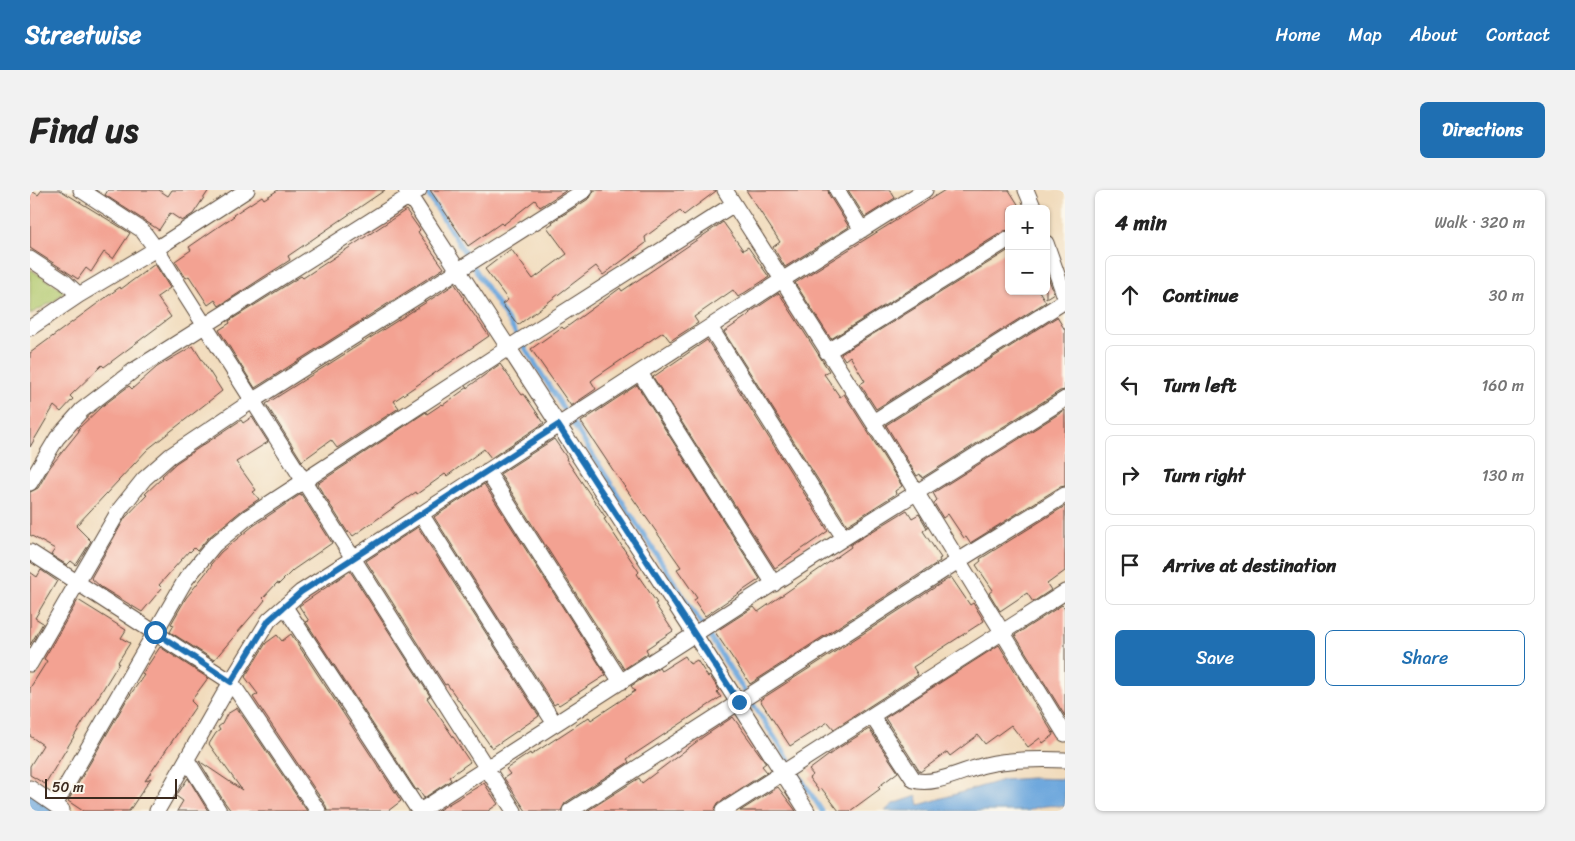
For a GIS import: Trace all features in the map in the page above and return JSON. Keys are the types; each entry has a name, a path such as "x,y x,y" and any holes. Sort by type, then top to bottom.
{"street":[{"path":"81,190 142,230 156,249 514,811"},
{"path":"30,664 120,509 144,479 170,456 252,401 585,190"},
{"path":"725,190 873,422 1065,734"},
{"path":"837,190 862,230"},
{"path":"157,811 269,620 301,592 782,280 925,190"},
{"path":"1026,190 1032,205"},
{"path":"30,328 79,295 156,249 241,191"},
{"path":"30,483 57,438 82,410 133,371 412,192 458,270 739,702 807,811"},
{"path":"30,788 59,808 186,579 214,545 247,518 734,204"},
{"path":"828,352 1005,241"},
{"path":"1048,250 1065,297"},
{"path":"30,259 66,282 79,295"},
{"path":"873,422 1065,301"},
{"path":"710,327 844,538"},
{"path":"640,373 774,584"},
{"path":"285,607 420,811 916,492 1065,399"},
{"path":"487,471 621,682"},
{"path":"570,811 1065,494"},
{"path":"420,514 555,724"},
{"path":"30,552 231,682 318,811"},
{"path":"723,811 1065,592"},
{"path":"872,716 914,780 919,782 936,780 985,765 1026,758 1065,760"},
{"path":"187,760 219,811"}],"green space":[{"path":"30,269 64,291 56,300 30,314"}],"water":[{"path":"1031,778 1065,779 1065,807 1046,806 1027,811 885,811 893,804 917,796 919,805 1003,780"}],"building":[{"path":"30,190 38,195 42,190 60,190 130,233 113,259 104,252 91,272 86,268 78,279 30,248"},
{"path":"108,190 159,190 168,196 172,190 209,190 193,214 182,221 170,213 159,230 105,195"},
{"path":"278,190 385,190 288,256 290,260 219,306 215,300 208,305 189,276 186,278 175,261 191,250 189,247 233,215 262,196 264,199"},
{"path":"430,190 567,190 540,207 535,200 503,225 501,223 468,246"},
{"path":"594,190 716,191 684,215 680,211 645,237 646,243 603,275 596,266 518,325 502,304 508,300 485,269 511,249 533,279 567,254 547,227 590,198"},
{"path":"746,190 828,190 829,195 849,227 785,267 773,247 780,242"},
{"path":"848,190 890,190 895,198 865,217"},
{"path":"945,190 1009,190 1018,205 1005,205 1005,231 831,339 795,283"},
{"path":"406,210 420,230 418,232 444,268 255,388 219,330 230,323 229,321 301,276 303,278"},
{"path":"723,222 743,250 748,247 769,277 738,297 733,290 694,317 698,323 670,341 663,332 591,381 596,389 571,406 531,349 562,327 564,329 620,288 622,291"},
{"path":"1005,252 1005,295 1042,295 1046,302 876,409 860,384 865,381 850,356 845,360 841,354"},
{"path":"155,264 170,288 157,297 171,317 104,367 102,365 70,396 73,399 61,412 54,406 30,447 30,353 120,287 121,289"},
{"path":"1050,282 1054,293 1046,298 1046,295 1050,295"},
{"path":"455,284 463,299 489,336 394,401 399,408 337,448 331,440 302,461 266,404"},
{"path":"779,293 829,371 824,374 840,397 844,394 902,486 895,491 896,494 847,525 724,332"},
{"path":"1057,317 1065,330 1065,390 1060,391 922,478 920,474 917,476 886,425"},
{"path":"707,340 828,531 775,568 653,377"},
{"path":"193,346 222,391 148,449 76,526 91,541 76,565 71,561 67,565 51,555 55,549 30,535 30,492 38,488 50,467 79,431 78,429 101,407 129,386 132,389 157,367"},
{"path":"500,364 544,423 491,458 484,449 447,476 445,474 417,494 416,492 353,536 349,531 348,533 317,484 426,412 427,414 443,405"},
{"path":"637,385 760,579 705,616 694,600 697,598 677,569 681,567 581,422"},
{"path":"1065,410 1065,486 1060,487 970,543 966,537 964,538 948,514 943,518 934,503 937,500 933,493"},
{"path":"252,417 268,442 236,462 256,490 253,492 259,499 208,538 197,551 194,548 189,551 159,585 162,588 142,612 101,587 91,578 125,518 162,476 176,463 241,420 243,423"},
{"path":"554,439 606,518 604,519 639,572 637,574 673,631 646,649 648,653 624,669 500,474"},
{"path":"484,484 606,675 559,705 557,703 554,705 434,517"},
{"path":"301,494 332,543 293,570 279,584 277,583 263,598 265,600 261,605 214,660 170,632 174,625 171,624 186,598 221,552 253,526"},
{"path":"1065,506 1065,571 1047,584 1051,590 1033,602 1027,593 1000,611 989,593 993,590 976,565 981,561 980,559"},
{"path":"907,510 912,518 919,514 927,528 923,531 941,558 939,559 940,561 750,684 715,632 754,607 758,612 851,547 850,545"},
{"path":"418,527 539,716 492,748 447,684 445,685 366,561"},
{"path":"41,570 57,581 35,618 43,623 30,645 30,572 37,577"},
{"path":"350,571 430,696 427,698 470,762 449,777 451,780 424,798 418,789 416,790 306,622 309,621 299,606"},
{"path":"951,577 970,605 973,603 984,621 913,667 918,675 834,729 828,722 790,746 760,700"},
{"path":"78,600 126,630 121,638 130,643 45,784 30,775 30,766 43,745 30,736 30,688 47,661 44,659"},
{"path":"1062,605 1065,608 1065,716 1015,635"},
{"path":"291,634 401,801 388,811 327,811 326,806 253,697 258,694 245,677 266,643 277,635 282,641"},
{"path":"999,645 1054,735 1043,743 1040,738 1028,747 1011,725 985,744 978,735 950,756 947,752 920,772 885,718"},
{"path":"160,647 208,678 191,701 196,706 145,781 151,778 129,811 83,811 68,801 126,701 144,675 142,674"},
{"path":"685,656 690,664 697,660 708,677 710,676 721,697 627,759 629,762 565,803 561,811 526,811 504,778 510,774 506,769 589,717 591,720 635,691 631,686 659,668 661,671"},
{"path":"237,708 307,811 231,811 223,800 199,761 242,790 209,744 220,730 218,727 222,724 227,714"},
{"path":"733,717 766,763 762,766 767,772 718,803 714,811 587,811 639,778 642,783"},
{"path":"869,729 898,772 878,787 880,789 850,811 839,811 822,789 819,791 809,778 813,775 809,770 837,749"},
{"path":"188,778 208,811 177,811 183,801 176,796"},
{"path":"484,783 498,804 488,811 437,811"},
{"path":"778,787 796,811 740,811"}],"waterway":[{"path":"425,190 622,501 822,811"},
{"path":"30,802 44,811"}],"route":[{"path":"155,632 231,682 269,620 301,592 558,425 739,702"}]}
